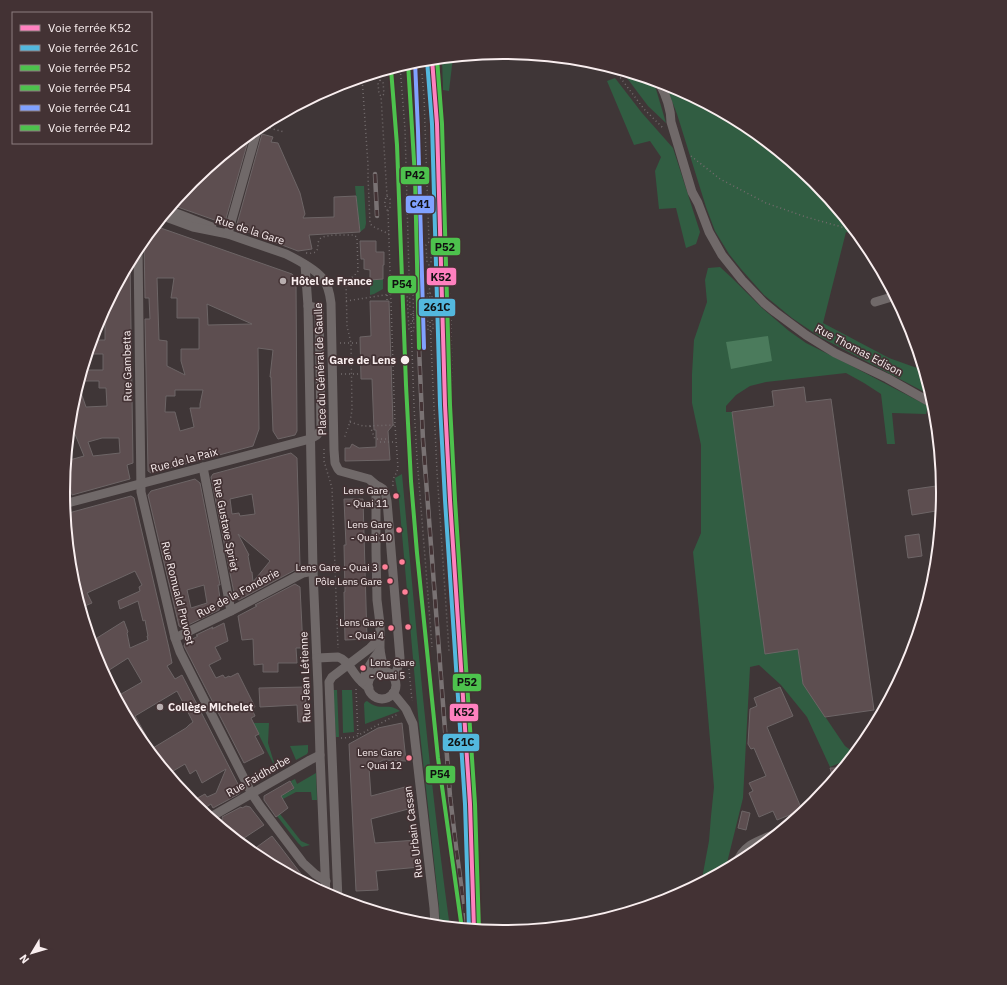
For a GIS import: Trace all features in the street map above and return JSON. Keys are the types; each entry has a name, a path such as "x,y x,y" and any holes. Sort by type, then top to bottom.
{"street":[{"name":"Rue Thomas Edison","path":"663,90 671,112 671,122 692,192 698,203 709,232 722,255 742,280 764,303 791,325 821,344 927,400"},
{"path":"174,212 200,221 228,234 260,135"},
{"name":"Rue de la Gare","path":"169,218 193,227 228,234 294,258 305,265"},
{"name":"Rue Gambetta","path":"138,260 141,484"},
{"name":"Place du Général de Gaulle","path":"305,265 323,279 330,298 336,466 340,471 369,479 376,486"},
{"name":"Place du Général de Gaulle","path":"305,265 308,306 310,458"},
{"path":"875,302 890,297"},
{"name":"Rue de la Paix","path":"70,502 310,439"},
{"name":"Rue Jean Létienne","path":"310,458 313,571 326,887"},
{"name":"Rue Gustave Spriet","path":"203,467 231,611"},
{"name":"Rue Romuald Pruvost","path":"141,484 141,492 180,652 252,794 304,863 315,874 326,881"},
{"path":"384,671 380,650 378,605 376,486 383,490 387,501 400,658 397,670 393,677"},
{"name":"Rue de la Fonderie","path":"176,638 303,573 313,571"},
{"path":"338,893 329,682 332,677 370,648 380,638"},
{"path":"366,685 373,675 384,671 393,677 396,685 395,689 387,698 379,698 372,695 366,685 364,676 373,658 380,650"},
{"path":"317,658 338,657 343,659 357,678 366,685"},
{"name":"Rue Urbain Cassan","path":"393,693 406,709 413,724 435,920"},
{"name":"Rue Faidherbe","path":"215,815 320,755"},
{"path":"740,856 744,849 754,842 764,838"}],"path":[{"path":"400,72 405,129 410,310"},
{"path":"422,74 424,96 428,242 426,245 427,262 429,265"},
{"path":"618,75 644,109 664,130"},
{"path":"380,80 378,83 379,94 382,96"},
{"path":"380,80 383,82 384,94 382,96 387,196 385,199 386,208 388,211 392,373 398,468 394,476"},
{"path":"362,83 370,223 372,226 389,234"},
{"path":"443,114 447,237 445,241 445,255 448,259 450,307"},
{"path":"269,128 284,132"},
{"path":"691,156 720,179 766,203 806,217 846,228"},
{"path":"387,196 390,199 390,208 388,211"},
{"path":"294,258 298,252 313,254 316,251 319,239 321,238 328,236 353,235 356,237 358,271 354,276 346,281 347,326 351,343 352,410 350,422 344,439"},
{"path":"428,242 431,245 431,263 429,265 430,310"},
{"path":"429,291 427,296 428,330 431,332"},
{"path":"429,291 432,295 433,330 431,332"},
{"path":"410,292 407,296 409,330 411,333"},
{"path":"410,292 413,296 414,320 414,330 411,333"},
{"path":"450,292 447,295 448,329 451,332"},
{"path":"387,294 387,301"},
{"path":"346,301 391,294"},
{"path":"432,312 432,321 430,321 437,479 449,651"},
{"path":"411,314 413,321 411,321 411,333 417,458 432,646"},
{"path":"451,316 452,397 450,400 450,415 453,416 455,490 471,712"},
{"path":"408,320 414,320"},
{"path":"428,320 433,320"},
{"path":"350,422 363,426 395,425"},
{"path":"370,426 375,439 388,439"},
{"path":"380,442 396,442"},
{"path":"324,450 324,461 332,488 338,657"},
{"path":"353,684 356,690 358,735"},
{"path":"341,738 355,737"}],"shaded area":[{"path":"452,62 449,91 443,90 442,64"},
{"path":"626,77 655,87 666,123 648,106"},
{"path":"615,78 642,113 673,148 700,232 696,244 686,248 676,208 659,209 655,171 661,157 650,141 634,145 607,81"},
{"path":"668,92 720,117 744,132 789,167 810,186 829,207 850,233 846,232 823,323 889,358 919,369 925,392 820,337 792,318 764,295 729,254 715,231"},
{"path":"355,186 364,186 366,223 365,228 360,232"},
{"path":"720,267 762,308 806,343 928,406 926,414 892,413 895,444 887,444 881,394 846,373 766,382 750,386 736,395 726,406 726,412 732,412 765,653 798,649 803,684 845,746 851,750 842,762 830,767 807,717 781,685 759,665 750,667 743,798 727,864 702,877 709,841 714,787 693,552 701,533 701,445 692,403 692,374 694,340 707,302 705,280 708,268"},
{"path":"383,279 383,289 370,295 370,280"},
{"path":"768,336 772,361 731,369 726,342"},
{"path":"402,474 429,758 449,922 440,921 418,715 399,500 395,478"},
{"path":"333,690 337,690 339,737 336,737"},
{"path":"342,690 352,690 354,732 343,733"},
{"path":"367,701 376,706 392,707 400,711 365,724 364,704"},
{"path":"253,723 269,723 268,743 276,769"},
{"path":"308,745 307,754 296,760 290,746"},
{"path":"316,773 317,800 312,800 311,792 296,792 283,799 281,796 294,789 291,781 295,779 297,784"},
{"path":"280,814 301,841 310,845 302,847 298,843 277,816"}],"building":[{"path":"262,134 273,137 271,142 278,143 300,193 305,214 303,218 334,217 334,197 356,196 360,232 309,235 312,249 298,251 239,229 237,224"},
{"path":"247,144 225,222 223,223 178,207 197,186"},
{"path":"161,228 292,274 296,280 297,431 295,435 278,439 273,431 270,377 273,350 258,348 259,429 253,446 151,473 148,471 145,319 150,319 149,298 145,298 144,250","holes":["157,278 174,278 171,298 177,298 177,318 199,318 199,349 181,349 181,361 185,375 167,366 167,341 159,340","207,304 252,324 208,325","175,390 203,390 200,408 190,408 194,427 180,431 175,412 165,412 166,396 175,396"]},
{"path":"360,241 376,241 376,252 384,252 383,279 370,280 370,270 364,269 364,259 361,259"},
{"path":"130,273 133,463 127,465 130,479 72,495 70,487 71,459 84,456 74,433 81,394 86,407 107,406 106,388 99,388 99,381 85,381 88,370 103,370 103,354 93,354 98,340 105,340 104,324","holes":["102,438 119,438 120,453 93,456 88,442"]},
{"path":"370,301 389,301 393,425 388,431 390,460 345,461 345,448 350,448 352,444 359,448 376,447 372,379 361,379 360,337 371,336"},
{"path":"804,387 806,402 831,399 874,710 825,717 803,684 798,649 765,654 732,412 774,406 772,391"},
{"path":"291,453 297,458 300,565 297,569 239,600 235,598 211,477 213,474","holes":["252,494 255,514 240,516 239,513 232,514 230,499","238,534 270,561 253,582 249,555"]},
{"path":"195,479 200,483 220,585 218,585 221,605 219,610 182,628 179,626 148,495 151,491","holes":["204,585 207,603 191,608 187,590"]},
{"path":"937,486 936,511 912,515 908,490"},
{"path":"131,496 134,498 169,648 172,663 167,666 175,679 182,675 241,790 239,794 213,808 211,804 206,807 197,799 205,794 207,797 216,793 226,769 202,783 196,770 190,774 185,764 173,771 154,748 186,728 193,722 177,691 135,716 150,742 120,694 142,682 128,658 109,670 101,652 97,638 124,621 128,632 130,648 148,640 145,620 143,621 138,601 120,609 118,601 140,591 139,587 142,585 135,571 87,593 92,603 85,606 78,577 71,512"},
{"path":"344,499 363,499 367,639 345,640 344,545 346,545"},
{"path":"919,534 922,556 908,558 905,536"},
{"path":"295,584 300,587 303,648 296,648 297,663 278,663 278,672 263,672 263,664 254,665 253,639 242,640 238,616 257,606 255,605"},
{"path":"224,623 228,641 215,647 221,659 209,665 216,678 223,675 225,678 230,677 238,673 255,707 251,707 255,716 251,718 259,734 255,736 264,753 244,763 184,646 185,643 198,636 196,635"},
{"path":"305,687 307,722 298,722 297,705 260,707 259,688"},
{"path":"780,687 793,716 767,727 801,807 795,813 777,820 773,811 759,817 749,793 753,791 749,783 766,776 754,748 751,749 748,744 750,709 757,706 754,698"},
{"path":"402,723 406,761 383,760 369,768 371,796 409,786 412,808 371,819 375,843 417,840 420,867 376,871 378,890 356,891 349,744 378,728"},
{"path":"830,768 837,768 832,774"},
{"path":"290,781 294,788 281,796 288,808 276,817 264,800 264,796"},
{"path":"246,806 250,807 264,825 243,838 221,820 223,819 222,817 241,807"},
{"path":"742,811 750,813 746,830 738,828"},
{"path":"272,836 303,876 287,868 256,848"}],"railway":[{"path":"375,174 377,216"},
{"path":"419,348 423,440 450,796 466,924"}],"rail line":[{"name":"P52","path":"437,64 442,124 450,405 475,804 479,925"},
{"name":"K52","path":"432,65 437,124 445,405 470,804 474,925"},
{"name":"261C","path":"427,66 432,124 440,405 465,804 469,924"},
{"name":"C41","path":"415,68 424,348"},
{"name":"P42","path":"408,70 415,177 419,348"},
{"name":"P54","path":"391,74 397,145 411,481 438,758 461,924"}],"place":[{"name":"Hôtel de France","path":"283,281"},
{"name":"Gare de Lens","path":"405,360"},
{"name":"Lens Gare - Quai 11","path":"396,496"},
{"name":"Lens Gare - Quai 10","path":"399,530"},
{"name":"Lens Gare - Quai 3","path":"385,567"},
{"name":"Pôle Lens Gare","path":"390,581"},
{"name":"Lens Gare - Quai 4","path":"391,628"},
{"name":"Lens Gare - Quai 5","path":"363,668"},
{"name":"Collège Michelet","path":"160,707"},
{"name":"Lens Gare - Quai 12","path":"409,758"}]}
